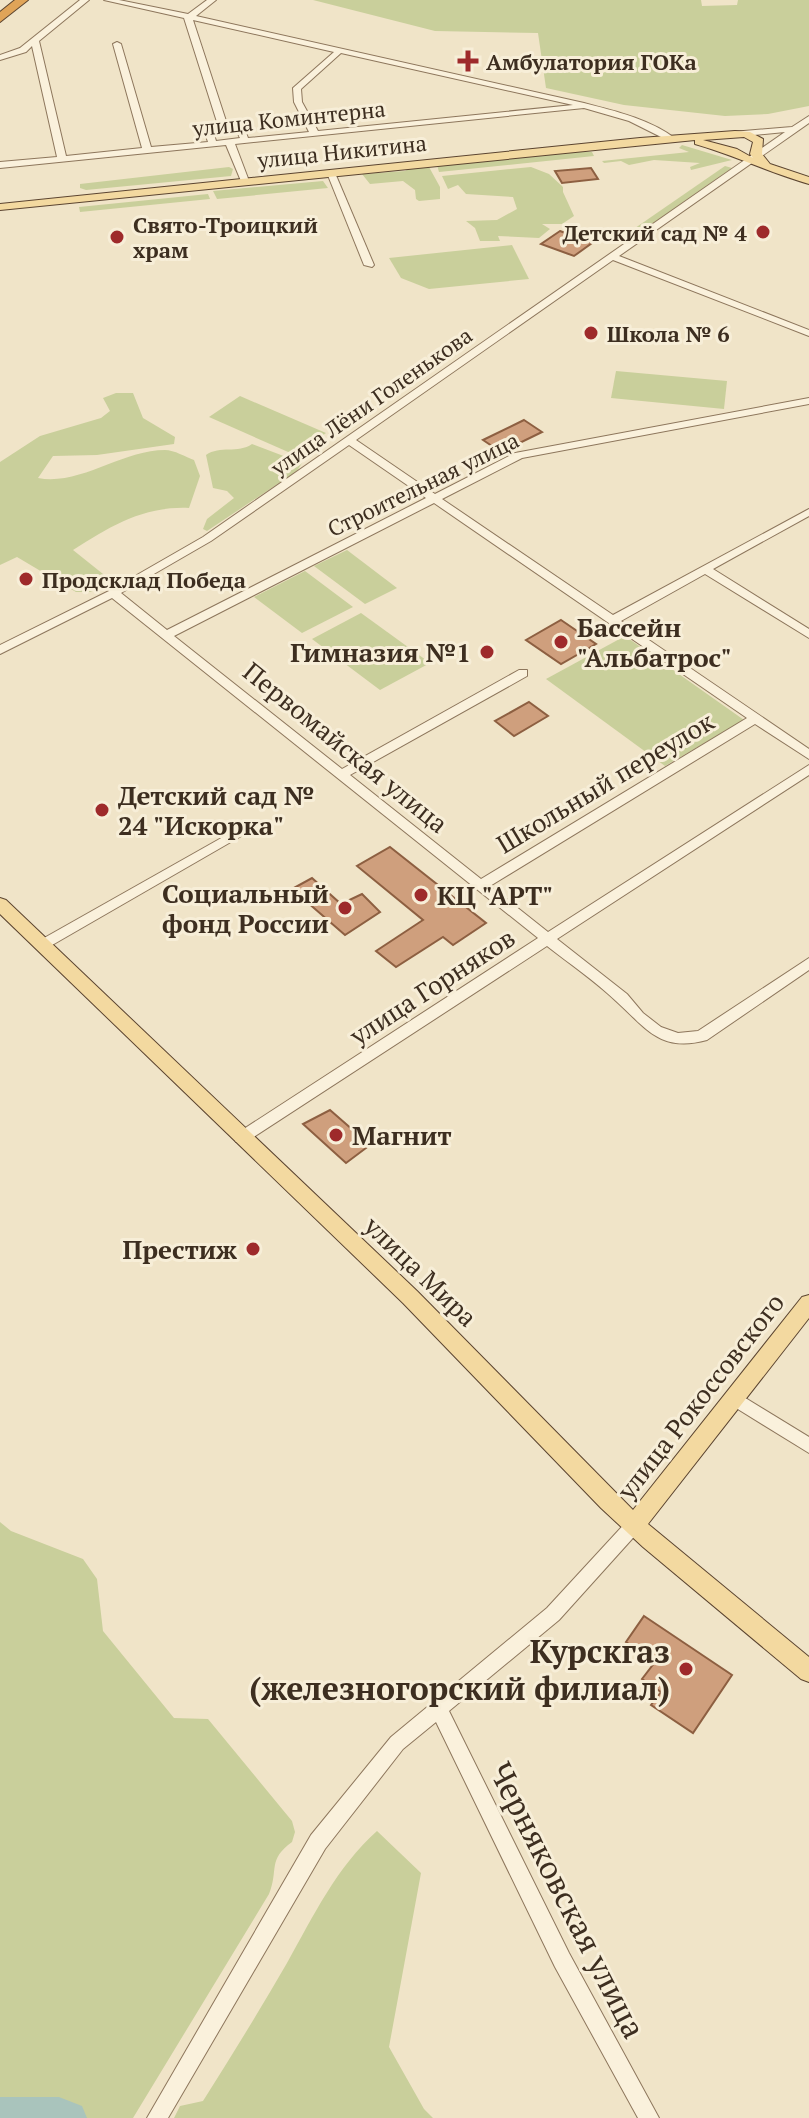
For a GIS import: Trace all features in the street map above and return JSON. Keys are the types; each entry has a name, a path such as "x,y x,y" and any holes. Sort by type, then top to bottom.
{"highway":[{"path":"0,18 22,0"}],"main road":[{"path":"733,151 722,141 735,134"},
{"path":"688,139 735,134 755,137 761,144 755,154"},
{"name":"улица Никитина","path":"0,207 688,139"},
{"path":"688,139 755,154 766,166 809,181"},
{"name":"улица Мира","path":"0,904 410,1297 635,1524 809,1671"},
{"name":"улица Рокоссовского","path":"635,1524 809,1303"}],"street":[{"path":"0,58 23,50 85,0"},
{"path":"188,18 212,0"},
{"path":"114,1 581,107 657,128 672,139"},
{"path":"188,18 222,123"},
{"path":"35,40 62,158"},
{"path":"117,44 147,150"},
{"path":"315,134 298,102 297,88 339,51"},
{"name":"улица Коминтерна","path":"0,165 581,107"},
{"name":"улица Лёни Голенькова","path":"0,650 113,593 207,539 809,119"},
{"path":"213,144 208,130 222,123 241,129 245,141"},
{"path":"735,134 796,128"},
{"path":"230,143 245,181"},
{"path":"331,173 369,265"},
{"path":"611,256 809,333"},
{"name":"Строительная улица","path":"166,635 519,455 809,401"},
{"path":"349,440 613,620 620,629 809,755"},
{"path":"613,620 809,512"},
{"path":"705,569 809,634"},
{"name":"Первомайская улица","path":"113,593 549,939 622,998 638,1018 653,1029 675,1039 688,1040 717,1028 809,963"},
{"path":"342,774 523,673"},
{"name":"Школьный переулок","path":"480,886 755,719"},
{"name":"улица Горняков","path":"241,1138 809,769"},
{"path":"42,945 239,832"},
{"path":"734,1398 809,1446"},
{"path":"157,2118 318,1842 397,1743 553,1614 635,1524"},
{"name":"Черняковская улица","path":"438,1707 562,1960 649,2118"}],"green space":[{"path":"313,0 701,0 702,6 737,5 738,0 809,0 809,106 768,114 725,116 624,105 546,88 538,33 435,31"},
{"path":"682,145 732,160 691,170 690,167 700,163 654,160 629,165 621,161 602,161 689,152 679,148"},
{"path":"575,151 592,152 594,156 439,172 437,165"},
{"path":"725,166 732,168 632,238 625,235"},
{"path":"412,167 429,167 440,187 440,199 419,201 415,190 403,181 370,184 362,174 405,171"},
{"path":"531,167 549,174 563,187 574,216 562,224 542,224 550,229 539,238 498,236 500,241 480,241 475,228 466,221 497,220 517,209 513,197 466,194 458,185 448,189 442,176"},
{"path":"233,169 231,176 86,190 80,188 80,184"},
{"path":"323,181 328,188 217,199 213,191"},
{"path":"208,194 210,199 80,212 79,207"},
{"path":"512,245 529,279 429,289 401,278 389,258"},
{"path":"616,371 727,381 724,409 611,398"},
{"path":"116,393 133,393 143,418 175,437 174,444 97,455 53,456 38,478 70,477 133,456 169,450 194,460 200,476 189,508 157,510 128,519 73,550 113,582 90,592 76,592 17,557 0,565 0,462 40,436 101,418 110,411 103,398"},
{"path":"240,396 326,433 295,455 209,417"},
{"path":"252,444 302,463 297,471 207,531 203,529 207,519 234,498 227,491 213,488 206,455"},
{"path":"347,550 397,588 365,604 314,566"},
{"path":"305,571 353,607 302,633 254,597"},
{"path":"361,613 430,663 380,690 312,639"},
{"path":"625,636 744,720 665,766 546,679"},
{"path":"0,1522 11,1531 83,1559 97,1579 103,1631 174,1718 208,1719 292,1821 295,1832 292,1842 276,1860 269,1894 133,2118 0,2118"},
{"path":"377,1831 421,1873 389,2047 424,2109 433,2118 174,2118 180,2106 203,2101 327,1893 349,1860"}],"building":[{"path":"591,168 598,179 562,183 555,171"},
{"path":"560,231 592,243 574,256 541,244"},
{"path":"524,420 542,432 501,452 483,440"},
{"name":"Бассейн \"Альбатрос\"","path":"561,620 596,644 561,664 526,640"},
{"path":"529,702 548,716 514,736 495,721"},
{"name":"КЦ \"АРТ\"","path":"390,847 486,923 453,945 443,937 396,967 376,951 423,920 357,866"},
{"name":"Социальный фонд России","path":"312,878 341,904 362,894 380,912 345,935 292,889"},
{"name":"Магнит","path":"330,1110 370,1145 346,1163 303,1124"},
{"name":"Курскгаз (железногорский филиал)","path":"644,1616 732,1675 693,1733 651,1705 661,1692 642,1679 655,1662 626,1642"}],"waterway":[{"path":"0,2114 59,2114 70,2118"}],"place":[{"name":"Амбулатория ГОКа","path":"468,61"},
{"name":"Детский сад № 4","path":"763,232"},
{"name":"Свято-Троицкий храм","path":"117,237"},
{"name":"Школа № 6","path":"591,333"},
{"name":"Продсклад Победа","path":"26,579"},
{"name":"Бассейн \"Альбатрос\"","path":"561,642"},
{"name":"Гимназия №1","path":"487,652"},
{"name":"Детский сад № 24 \"Искорка\"","path":"102,810"},
{"name":"КЦ \"АРТ\"","path":"421,895"},
{"name":"Социальный фонд России","path":"345,908"},
{"name":"Магнит","path":"336,1135"},
{"name":"Престиж","path":"253,1249"},
{"name":"Курскгаз (железногорский филиал)","path":"686,1669"}]}
